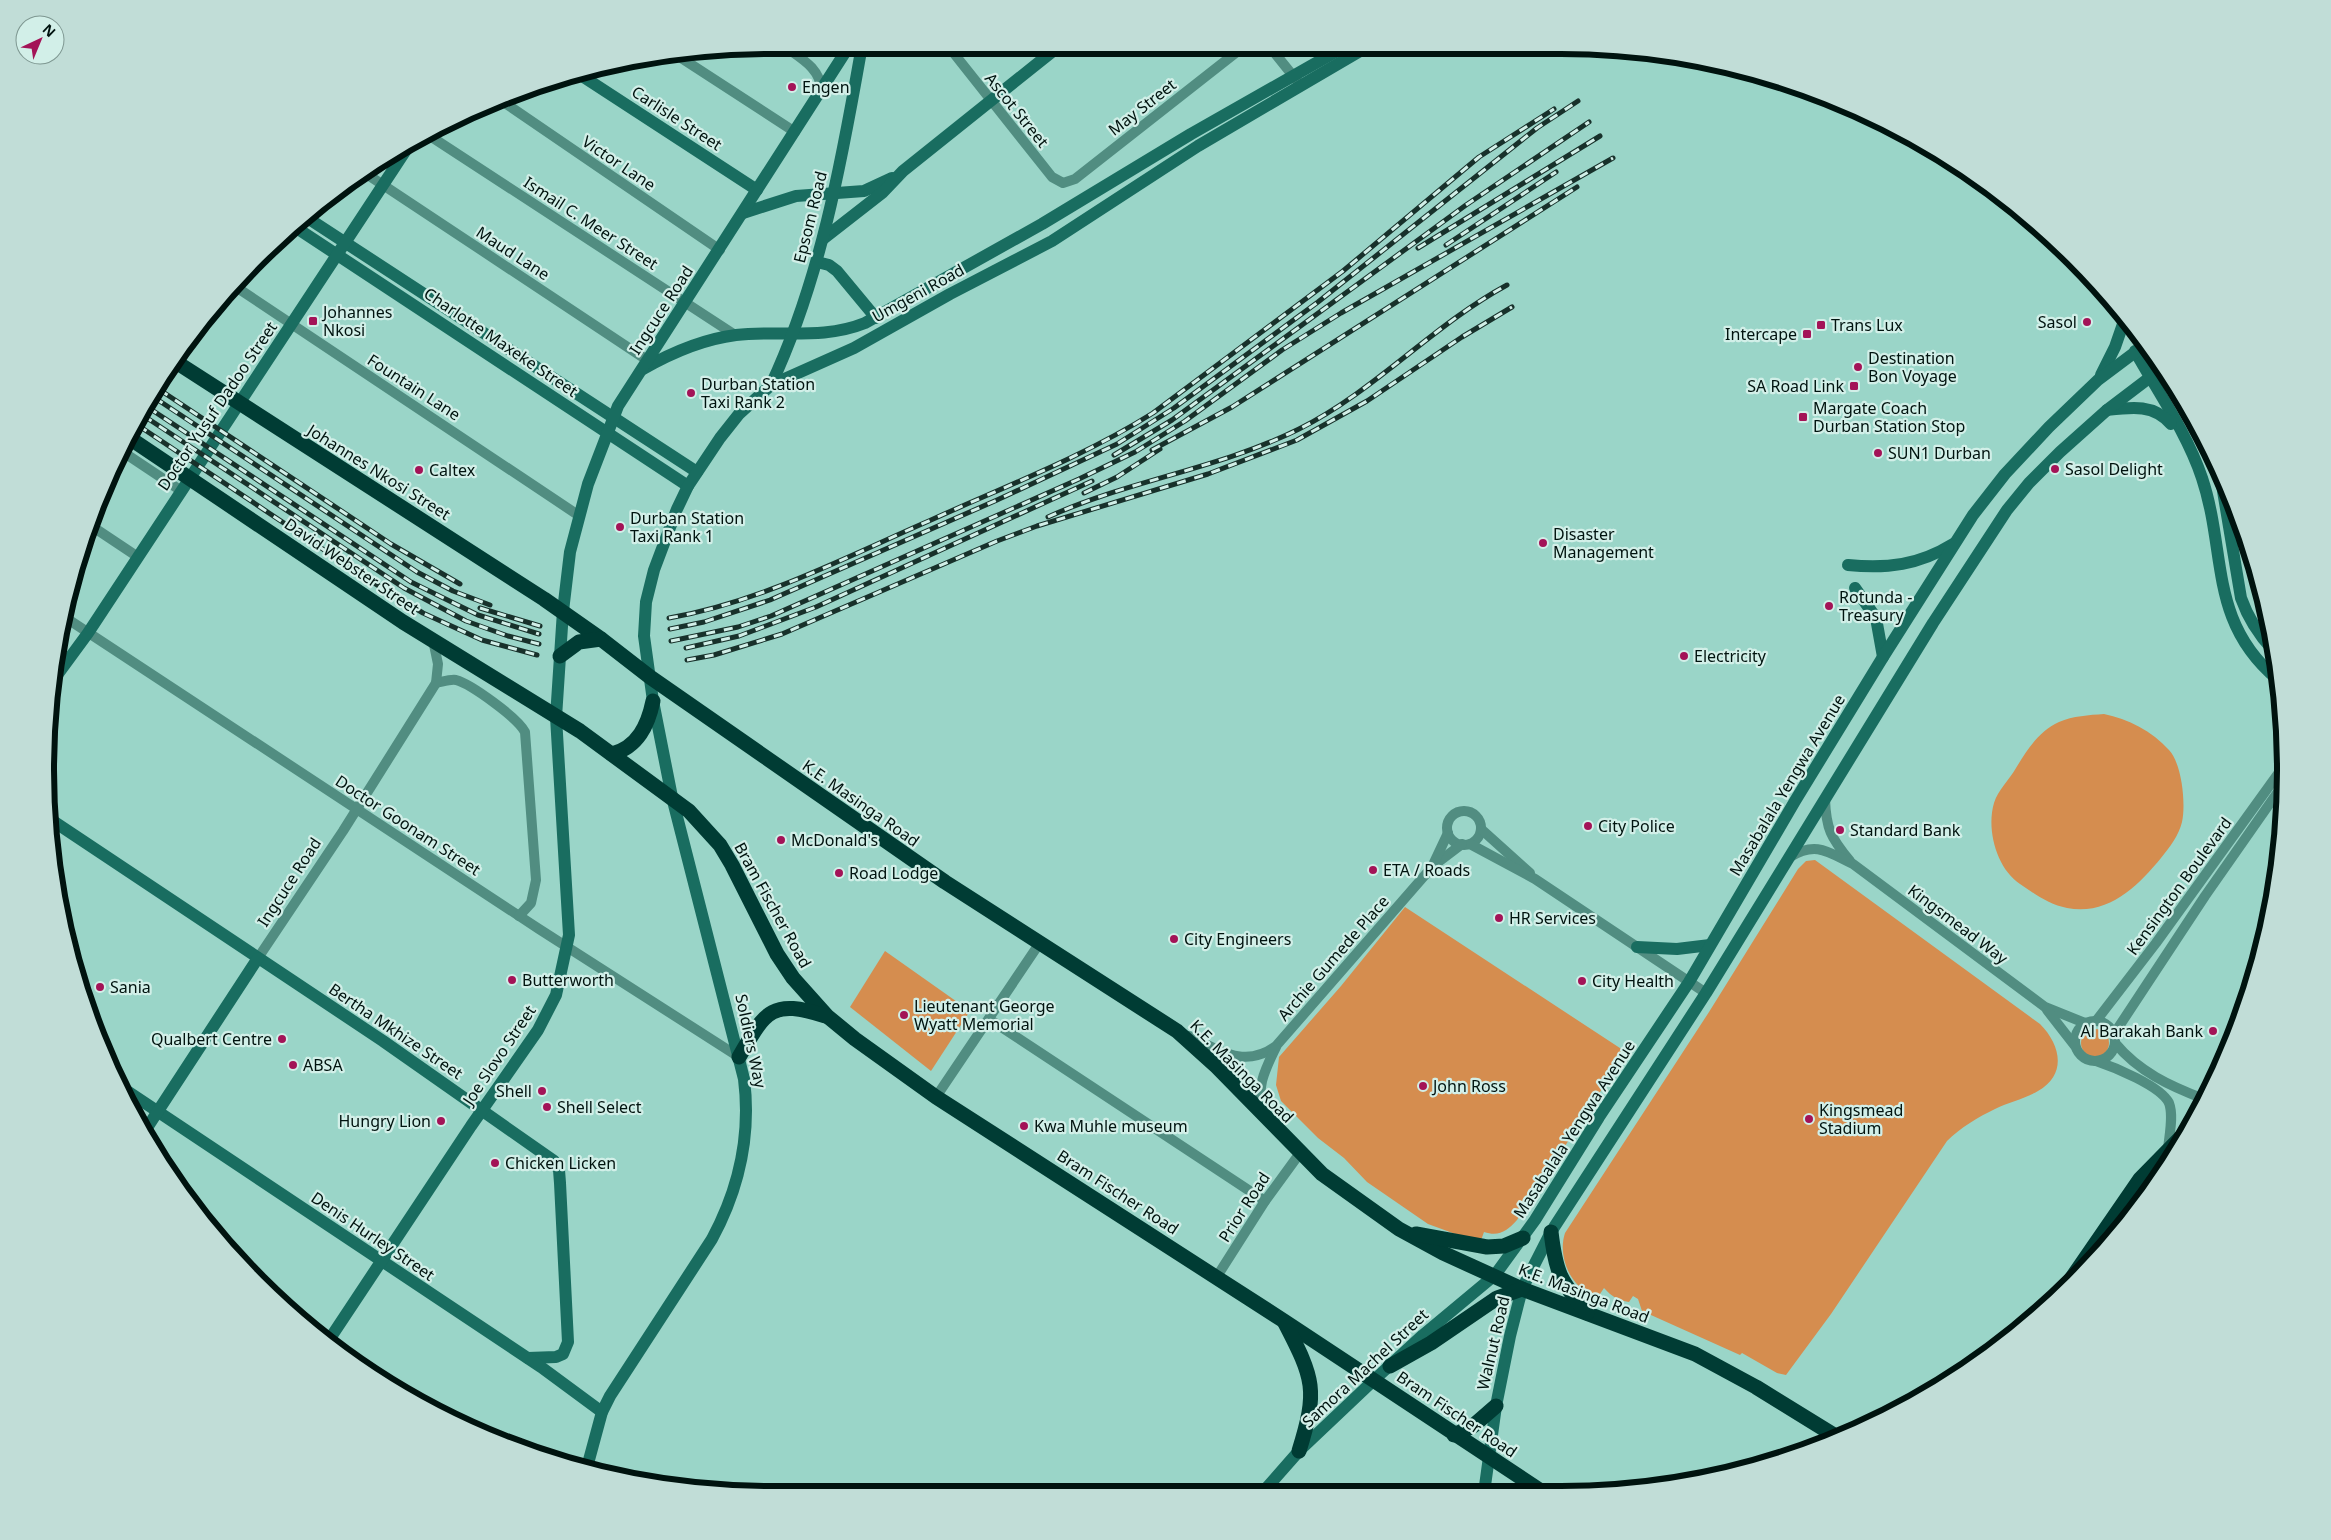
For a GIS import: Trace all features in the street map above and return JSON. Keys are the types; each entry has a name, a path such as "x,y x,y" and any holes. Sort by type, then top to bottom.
{"highway":[{"name":"Johannes Nkosi Street","path":"180,364 564,612 601,639"},
{"name":"David Webster Street","path":"135,441 187,479 433,640 556,717"},
{"path":"560,656 579,642 601,639 650,677"},
{"name":"K.E. Masinga Road","path":"650,677 944,882 1177,1031 1217,1067 1300,1154 1347,1194 1404,1232 1443,1253 1495,1275 1522,1289 1695,1354 1725,1368 1831,1433"},
{"path":"556,717 612,754 623,751 641,734 649,718 652,701"},
{"name":"Bram Fischer Road","path":"612,754 689,811 720,845 783,963 827,1016 936,1097 1284,1321 1533,1486"},
{"path":"739,1057 757,1026 770,1013 780,1008 796,1008 827,1016"},
{"path":"2095,1247 2140,1179 2168,1149"},
{"path":"1404,1232 1488,1248 1504,1246 1523,1238"},
{"path":"1551,1232 1555,1259 1562,1280 1587,1313"},
{"path":"1390,1366 1431,1343 1497,1298 1522,1289"},
{"path":"1284,1321 1302,1355 1312,1389 1308,1421 1299,1451"},
{"path":"1454,1435 1472,1426 1496,1406"}],"main road":[{"name":"Ingcuce Road","path":"560,656 570,552 578,515 613,418 644,365 686,303 794,132 822,92 844,54"},
{"name":"Epsom Road","path":"771,386 792,334 817,262 834,194 860,54"},
{"path":"823,239 882,193 903,171 1049,54"},
{"name":"Umgeni Road","path":"1297,81 1333,54"},
{"name":"Umgeni Road","path":"650,677 644,636 649,587 668,531 688,486 739,414 771,386 854,348 950,294 1052,241 1198,146 1232,119 1297,81 1354,54"},
{"name":"Carlisle Street","path":"585,78 757,190"},
{"name":"Umgeni Road","path":"644,365 685,348 735,335 841,331 876,318 1042,224 1191,134 1232,119"},
{"path":"1191,134 1198,146"},
{"name":"Doctor Yusuf Dadoo Street","path":"61,669 88,633 187,479 240,404 402,156"},
{"path":"743,213 796,196 864,191 903,171"},
{"name":"Charlotte Maxeke Street","path":"311,220 697,472"},
{"path":"1042,224 1052,241"},
{"name":"Charlotte Maxeke Street","path":"299,230 436,318 607,434 688,486"},
{"path":"817,262 829,265 837,271 876,318"},
{"path":"436,318 443,306"},
{"path":"2098,380 2115,347 2122,325"},
{"name":"Masabalala Yengwa Avenue","path":"1495,1275 1523,1238 1599,1117 1689,982 1883,657 1974,515 2005,474 2049,427 2098,380 2139,348"},
{"path":"2135,351 2193,454 2208,502 2226,602 2238,632 2248,648 2270,672"},
{"path":"510,367 518,355"},
{"path":"1522,1289 1551,1232 1706,992 1933,623 2007,510 2029,483 2060,452 2107,410 2157,372"},
{"path":"2107,410 2137,407 2156,411 2173,426 2193,454"},
{"path":"2224,500 2241,598 2247,615 2265,642"},
{"path":"1848,565 1878,567 1907,564 1930,557 1956,542"},
{"path":"1855,588 1876,618 1883,657"},
{"path":"556,717 560,656"},
{"name":"Soldiers Way","path":"588,1463 602,1412 618,1382 712,1239 731,1198 742,1161 747,1121 744,1079 672,797 652,701 650,677"},
{"name":"Joe Slovo Street","path":"332,1336 548,1013 556,995 567,947 568,906 556,717"},
{"name":"Bertha Mkhize Street","path":"56,823 482,1109 548,1156 559,1170 568,1342 563,1354 556,1357 528,1358"},
{"path":"1637,947 1677,949 1710,944"},
{"name":"Ingcuce Road","path":"149,1126 258,958"},
{"name":"Denis Hurley Street","path":"132,1094 528,1358 602,1412"},
{"name":"Samora Machel Street","path":"1268,1486 1299,1451 1374,1380 1495,1275"},
{"name":"Walnut Road","path":"1485,1486 1496,1406 1510,1336 1522,1289"}],"street":[{"path":"795,54 814,69 819,76 822,92"},
{"name":"Ascot Street","path":"954,54 1052,177 1063,183"},
{"name":"May Street","path":"1063,183 1080,175 1234,54"},
{"path":"1275,54 1297,81"},
{"path":"683,59 794,132"},
{"name":"Victor Lane","path":"507,104 720,250"},
{"name":"Ismail C. Meer Street","path":"434,138 735,335"},
{"name":"Maud Lane","path":"369,176 644,365"},
{"name":"Fountain Lane","path":"239,289 578,515"},
{"path":"128,454 187,479"},
{"path":"96,529 138,557"},
{"name":"Doctor Goonam Street","path":"70,621 567,947 739,1057"},
{"path":"433,640 438,664 436,683 455,680 466,685 514,717 521,724 524,732 536,880 531,903 520,916"},
{"name":"Ingcuce Road","path":"258,958 436,683"},
{"name":"Kensington Boulevard","path":"2096,1021 2156,943 2277,775"},
{"name":"Kensington Boulevard","path":"2115,1039 2205,896 2276,794"},
{"name":"Kingsmead Way","path":"1825,799 1828,830 1834,842 1853,864"},
{"path":"1466,844 1478,838 1481,829 1480,822 1475,815 1463,811 1450,818 1447,828 1454,841 1466,844 1535,879 1706,992"},
{"path":"1481,829 1535,879"},
{"name":"Archie Gumede Place","path":"1266,1119 1261,1104 1261,1080 1276,1046 1432,866 1448,833"},
{"name":"Archie Gumede Place","path":"1432,866 1466,844"},
{"name":"Kingsmead Way","path":"1789,857 1809,848 1832,854 1853,864 2045,1007 2064,1029 2076,1047"},
{"path":"936,1097 1039,944"},
{"name":"Kingsmead Way","path":"2045,1007 2085,1023"},
{"path":"989,1019 1265,1201"},
{"path":"2168,1149 2171,1110 2166,1098 2137,1078 2096,1061 2086,1059 2076,1047 2077,1031 2085,1023 2096,1021 2107,1025 2126,1056 2142,1069 2174,1087 2198,1097"},
{"name":"Archie Gumede Place","path":"1177,1031 1239,1057 1258,1056 1276,1046"},
{"path":"2096,1061 2110,1055 2115,1039"},
{"name":"Prior Road","path":"1216,1278 1265,1201 1300,1154"}],"shaded area":[{"path":"2104,714 2122,719 2139,727 2155,737 2169,750 2177,765 2182,785 2182,822 2168,850 2132,888 2109,903 2096,908 2067,908 2048,902 2020,884 2005,869 1995,848 1991,825 1994,803 2001,789 2029,748 2045,730 2070,718"},
{"name":"Kingsmead Stadium","path":"1815,860 2040,1024 2053,1041 2058,1059 2054,1077 2038,1091 1982,1116 1963,1127 1947,1141 1831,1314 1786,1375 1777,1373 1742,1353 1740,1355 1642,1311 1638,1299 1633,1296 1629,1302 1615,1298 1604,1288 1598,1297 1589,1293 1580,1287 1568,1271 1563,1252 1563,1242 1565,1233 1709,1012 1798,869 1806,861"},
{"path":"1405,907 1626,1052 1517,1220 1502,1232 1494,1234 1484,1232 1480,1243 1428,1224 1367,1182 1344,1158 1318,1138 1281,1101 1276,1085 1279,1057 1341,986"},
{"path":"885,951 970,1011 931,1071 850,1007"},
{"path":"2095,1029 2105,1033 2109,1043 2105,1053 2095,1057 2085,1053 2081,1043 2085,1033"}],"railway":[{"path":"670,629 704,622 770,600 997,500 1117,444 1174,408 1318,302 1537,128 1578,101"},
{"path":"669,618 737,601 803,577 1044,470 1126,429 1153,413 1343,271 1479,157 1554,109"},
{"path":"1114,455 1172,420 1466,205 1589,122"},
{"path":"1418,248 1600,136"},
{"path":"671,641 738,627 771,616 1079,479 1135,452 1185,421 1282,350 1341,313 1613,158"},
{"path":"1446,245 1556,172"},
{"path":"1152,450 1232,407 1577,187"},
{"path":"1048,517 1110,493 1206,465 1269,443 1299,429 1327,414 1379,377 1454,319 1507,285"},
{"path":"687,660 714,655 782,634 997,541 1037,526 1208,474 1297,440 1367,401 1462,337 1512,307"},
{"path":"162,392 391,544 460,584"},
{"path":"157,400 417,572 453,591 490,605"},
{"path":"151,410 411,582 478,615 539,634"},
{"path":"147,418 404,588 466,621 508,636 539,644"},
{"path":"142,428 366,578 423,613 482,640 537,655"},
{"path":"1084,493 1117,477 1160,449"},
{"path":"686,648 739,636 816,607 1092,481"},
{"path":"480,608 540,626"}],"place":[{"name":"Engen","path":"792,87"},
{"name":"Johannes Nkosi","path":"313,321"},
{"name":"Sasol","path":"2087,322"},
{"name":"Trans Lux","path":"1821,325"},
{"name":"Intercape","path":"1807,334"},
{"name":"Destination Bon Voyage","path":"1858,367"},
{"name":"SA Road Link","path":"1854,386"},
{"name":"Durban Station Taxi Rank 2","path":"691,393"},
{"name":"Margate Coach Durban Station Stop","path":"1803,417"},
{"name":"SUN1 Durban","path":"1878,453"},
{"name":"Sasol Delight","path":"2055,469"},
{"name":"Caltex","path":"419,470"},
{"name":"Durban Station Taxi Rank 1","path":"620,527"},
{"name":"Disaster Management","path":"1543,543"},
{"name":"Rotunda - Treasury","path":"1829,606"},
{"name":"Electricity","path":"1684,656"},
{"name":"City Police","path":"1588,826"},
{"name":"Standard Bank","path":"1840,830"},
{"name":"McDonald's","path":"781,840"},
{"name":"ETA / Roads","path":"1373,870"},
{"name":"Road Lodge","path":"839,873"},
{"name":"HR Services","path":"1499,918"},
{"name":"City Engineers","path":"1174,939"},
{"name":"Butterworth","path":"512,980"},
{"name":"City Health","path":"1582,981"},
{"name":"Sania","path":"100,987"},
{"name":"Lieutenant George Wyatt Memorial","path":"904,1015"},
{"name":"Al Barakah Bank","path":"2213,1031"},
{"name":"Qualbert Centre","path":"282,1039"},
{"name":"ABSA","path":"293,1065"},
{"name":"John Ross","path":"1423,1086"},
{"name":"Shell","path":"542,1091"},
{"name":"Shell Select","path":"547,1107"},
{"name":"Kingsmead Stadium","path":"1809,1119"},
{"name":"Hungry Lion","path":"441,1121"},
{"name":"Kwa Muhle museum","path":"1024,1126"},
{"name":"Chicken Licken","path":"495,1163"}]}
